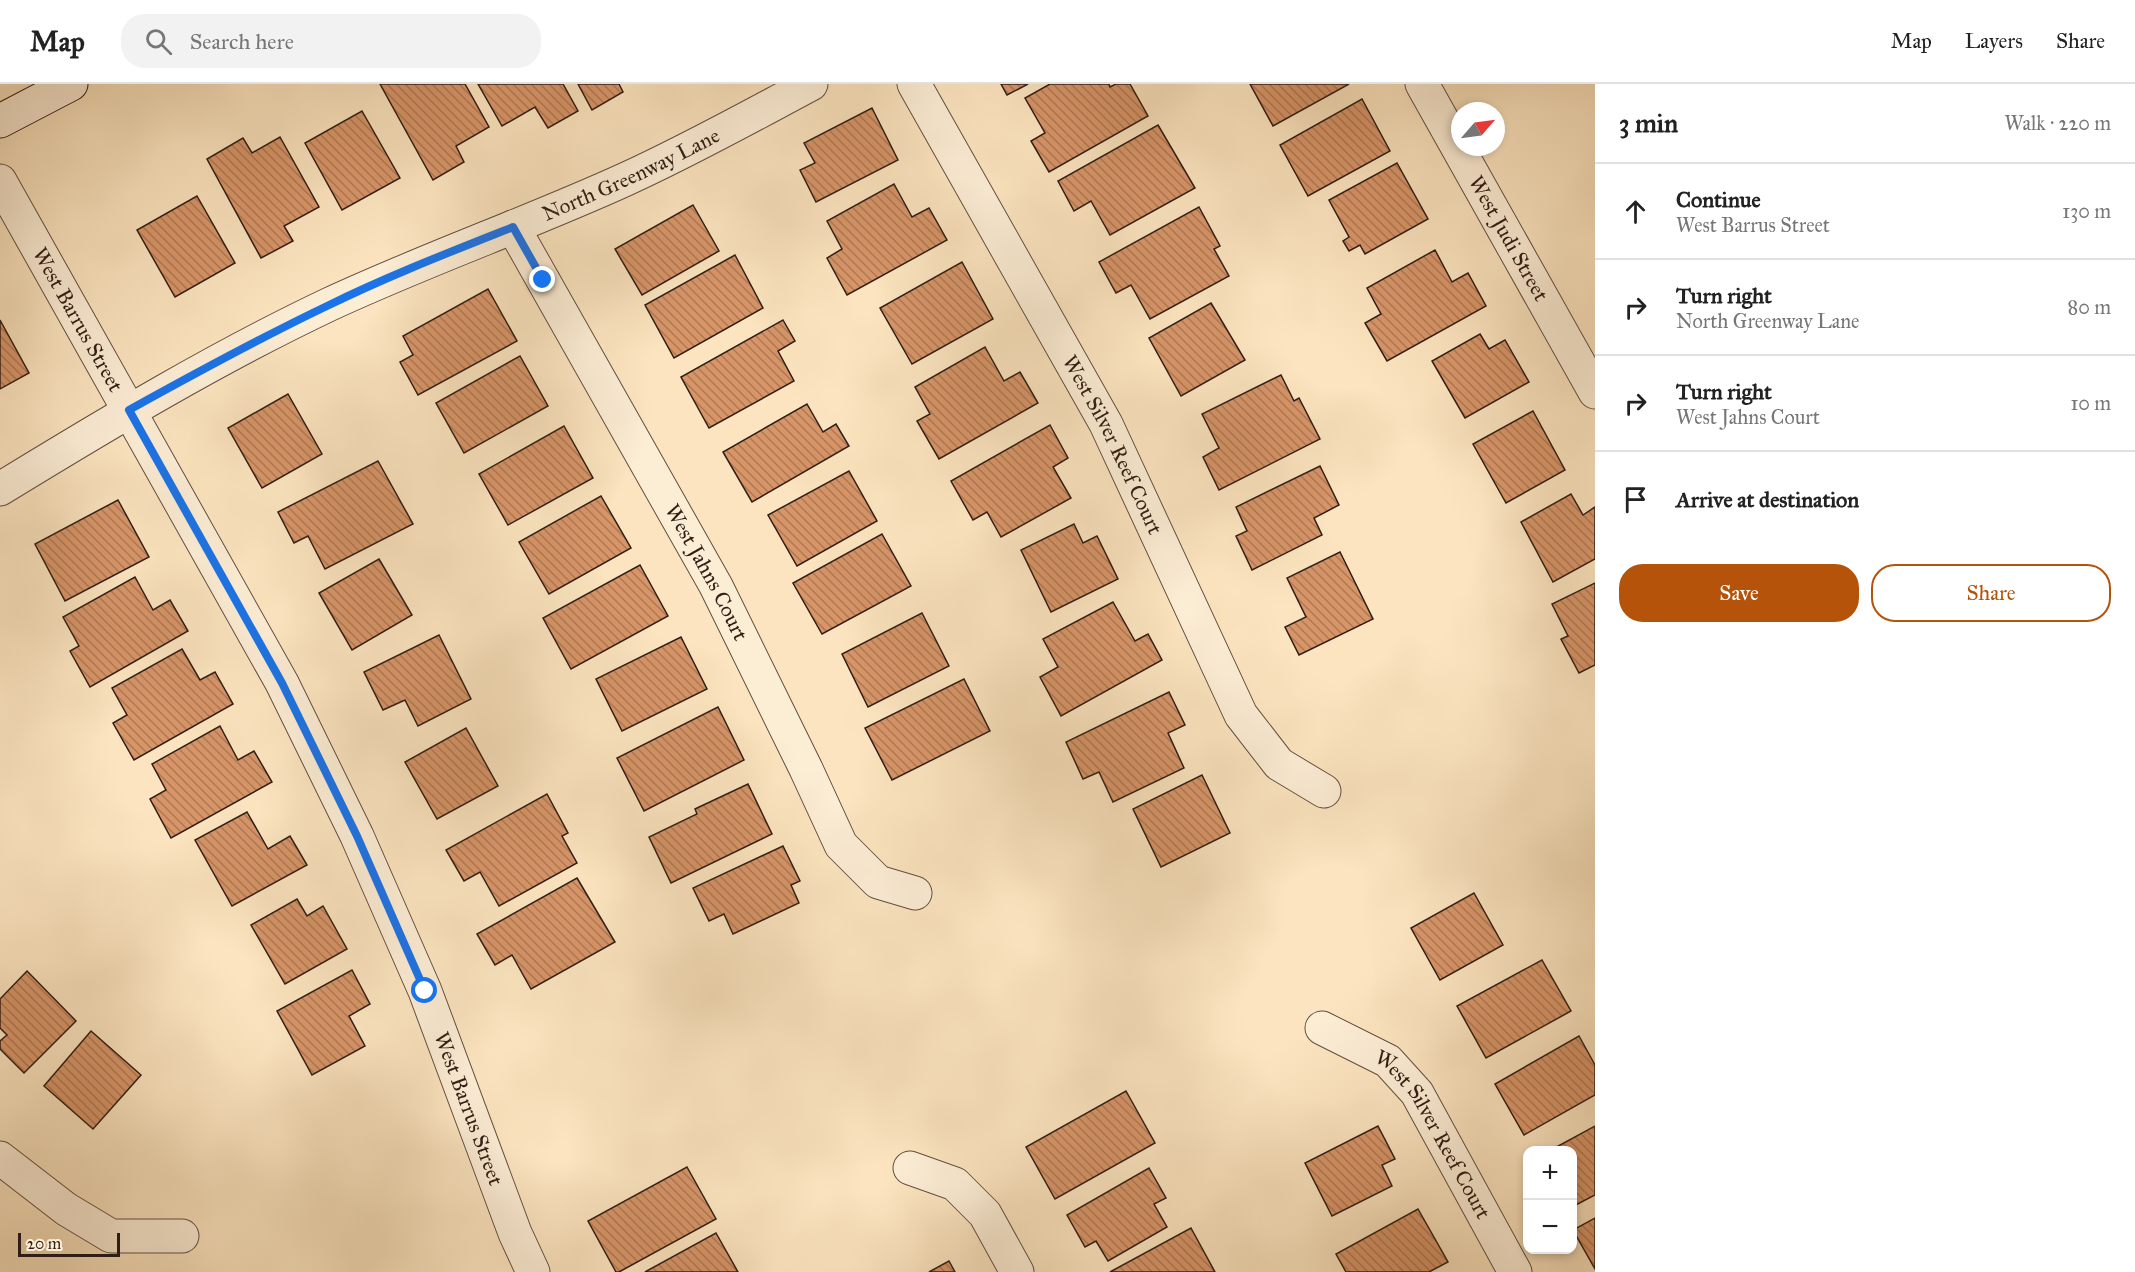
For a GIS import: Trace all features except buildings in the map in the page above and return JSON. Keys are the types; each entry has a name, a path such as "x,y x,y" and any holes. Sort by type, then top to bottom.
{"street":[{"path":"0,121 70,84"},
{"name":"North Greenway Lane","path":"0,489 129,410 229,355 329,305 634,175 811,84"},
{"name":"West Silver Reef Court","path":"914,84 1106,424 1241,715 1279,764 1324,791"},
{"name":"West Judi Street","path":"1422,84 1595,392"},
{"name":"West Barrus Street","path":"0,181 282,683 357,836 425,991 515,1233 533,1272"},
{"name":"West Jahns Court","path":"513,227 716,586 841,845 878,882 915,893"},
{"name":"West Silver Reef Court","path":"1322,1028 1388,1061 1417,1094 1515,1272"},
{"path":"0,1158 66,1209 111,1236 182,1236"},
{"path":"910,1168 955,1184 985,1214 1017,1272"}],"route":[{"path":"425,991 357,836 282,683 129,410 229,355 329,305 421,264 513,227 543,280"}]}
